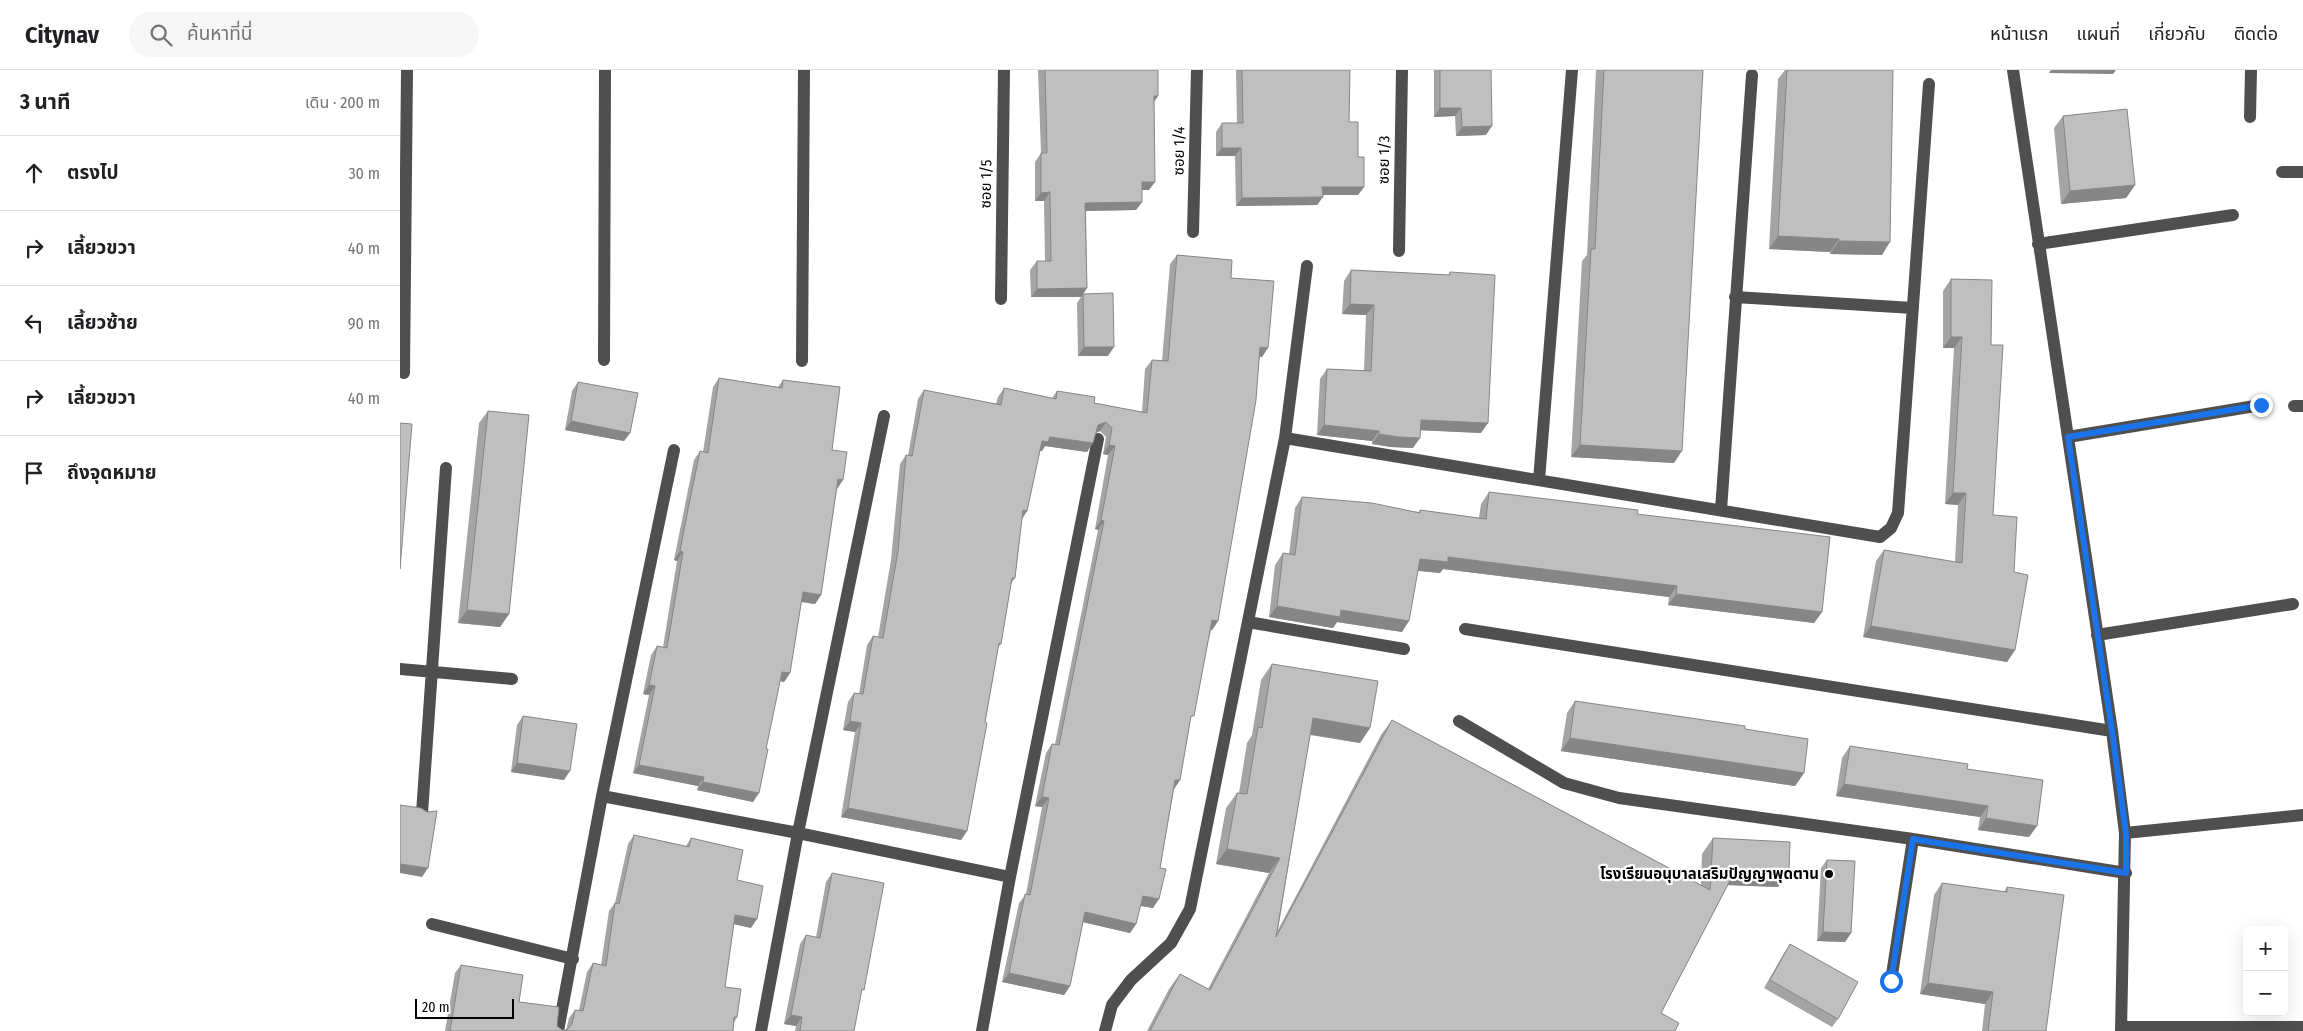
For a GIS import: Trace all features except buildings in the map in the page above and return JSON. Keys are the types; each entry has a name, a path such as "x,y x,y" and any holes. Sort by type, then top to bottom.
{"street":[{"path":"404,373 407,70"},
{"path":"604,360 605,70"},
{"path":"802,361 804,70"},
{"name":"ซอย 1/5","path":"1001,299 1004,70"},
{"name":"ซอย 1/4","path":"1193,232 1197,70"},
{"name":"ซอย 1/3","path":"1399,251 1402,70"},
{"path":"1539,480 1572,70"},
{"path":"2012,70 2126,834 2121,1029 2303,1027"},
{"path":"2250,70 2250,117"},
{"path":"1721,510 1752,75"},
{"path":"1285,438 1880,537 1891,528 1898,513 1929,84"},
{"path":"2282,172 2303,172"},
{"path":"2038,244 2233,215"},
{"path":"1106,1031 1112,1005 1131,980 1171,943 1190,909 1285,438 1307,266"},
{"path":"1735,297 1913,308"},
{"path":"2068,437 2261,405"},
{"path":"761,1031 798,833 884,416"},
{"path":"982,1031 1010,877 1098,440"},
{"path":"558,1031 602,796 674,450"},
{"path":"422,813 446,468"},
{"path":"2097,635 2293,604"},
{"path":"1248,622 1404,649"},
{"path":"1465,629 2112,731"},
{"path":"400,669 512,679"},
{"path":"1459,721 1564,783 1619,798 1913,839 2126,873"},
{"path":"602,796 798,833 1010,877"},
{"path":"2126,834 2303,815"},
{"path":"1891,981 1913,839"},
{"path":"432,924 573,959"}],"place":[{"name":"โรงเรียนอนุบาลเสริมปัญญาพุดตาน","path":"1829,874"}],"route":[{"path":"1891,981 1913,839 2126,873 2126,834 2068,437 2261,405"}]}
